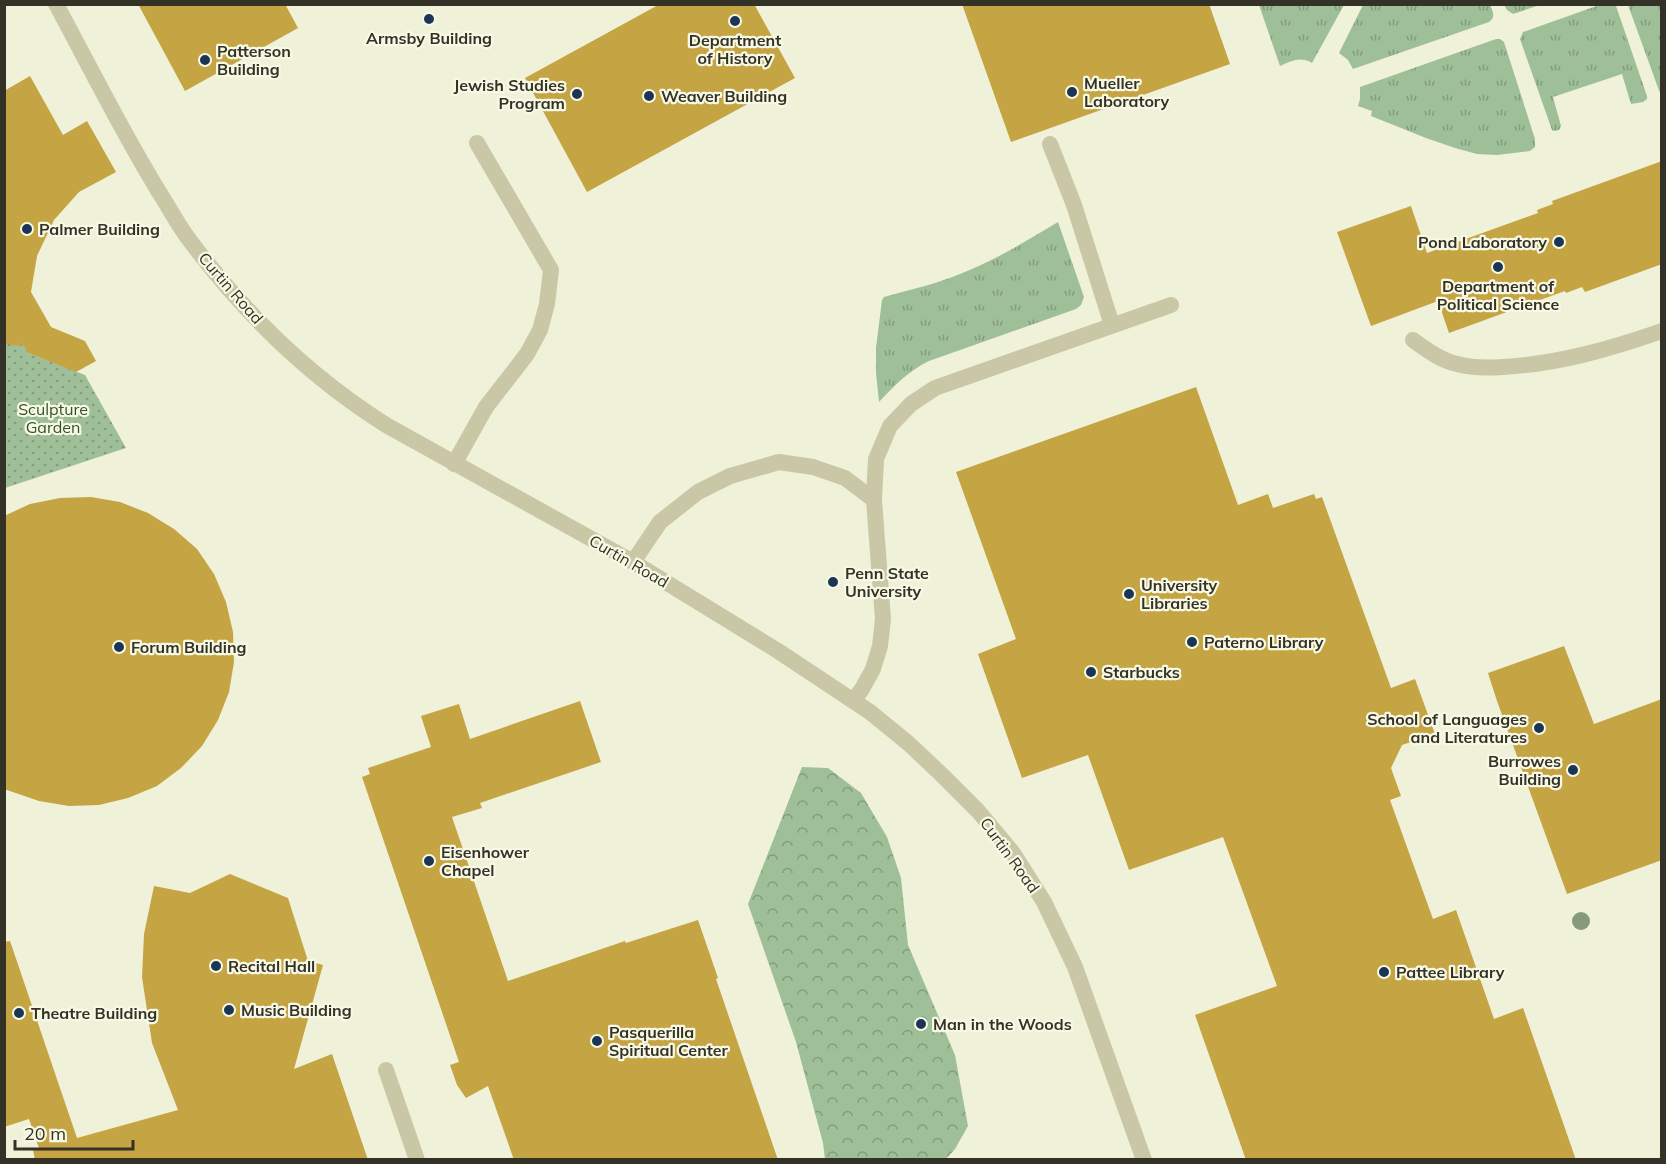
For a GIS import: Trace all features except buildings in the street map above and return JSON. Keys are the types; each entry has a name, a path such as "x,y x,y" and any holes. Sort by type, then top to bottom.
{"street":[{"name":"Curtin Road","path":"56,4 143,166 190,241 244,307 311,372 363,411 386,425 633,562 854,700 908,743 978,811 1013,853 1044,902 1075,967 1144,1160"},
{"path":"454,464 486,407 527,354 540,330 547,304 551,270 477,142"},
{"path":"1050,144 1074,205 1112,325"},
{"path":"854,700 873,669 880,646 883,619 874,500 876,459 890,426 911,404 935,388 1171,305"},
{"path":"1413,339 1433,355 1458,364 1487,368 1532,365 1605,350 1662,331"},
{"path":"633,562 660,522 698,492 730,476 778,462 813,467 845,478 874,500"},
{"path":"386,1070 417,1160"}],"green space":[{"path":"1259,4 1344,5 1312,63 1300,60 1280,66"},
{"path":"1504,4 1540,5 1513,14"},
{"path":"1602,4 1616,6 1647,99 1631,104 1622,74 1553,97 1561,126 1559,130 1554,131 1520,39 1523,32"},
{"path":"1363,5 1490,5 1493,16 1489,22 1353,69 1348,60 1339,53"},
{"path":"1628,5 1661,5 1661,96"},
{"path":"1496,39 1504,42 1535,139 1535,147 1530,151 1497,155 1477,154 1426,138 1371,116 1372,111 1358,106 1360,87"},
{"path":"1058,222 1084,297 1081,305 1076,309 929,361 908,374 879,402 876,348 884,297 961,274 1005,253"},
{"name":"Sculpture Garden","path":"16,333 28,353 85,375 126,448 5,488 5,339"},
{"path":"802,767 828,768 861,793 887,837 901,878 908,945 955,1055 968,1126 955,1149 946,1159 825,1159 823,1143 796,1042 748,904"}],"place":[{"name":"Armsby Building","path":"429,19"},
{"name":"Department of History","path":"735,21"},
{"name":"Patterson Building","path":"205,60"},
{"name":"Mueller Laboratory","path":"1072,92"},
{"name":"Jewish Studies Program","path":"577,94"},
{"name":"Weaver Building","path":"649,96"},
{"name":"Palmer Building","path":"27,229"},
{"name":"Pond Laboratory","path":"1559,242"},
{"name":"Department of Political Science","path":"1498,267"},
{"name":"Penn State University","path":"833,582"},
{"name":"University Libraries","path":"1129,594"},
{"name":"Paterno Library","path":"1192,642"},
{"name":"Forum Building","path":"119,647"},
{"name":"Starbucks","path":"1091,672"},
{"name":"School of Languages and Literatures","path":"1539,728"},
{"name":"Burrowes Building","path":"1573,770"},
{"name":"Eisenhower Chapel","path":"429,861"},
{"name":"Recital Hall","path":"216,966"},
{"name":"Pattee Library","path":"1384,972"},
{"name":"Music Building","path":"229,1010"},
{"name":"Theatre Building","path":"19,1013"},
{"name":"Man in the Woods","path":"921,1024"},
{"name":"Pasquerilla Spiritual Center","path":"597,1041"}]}
